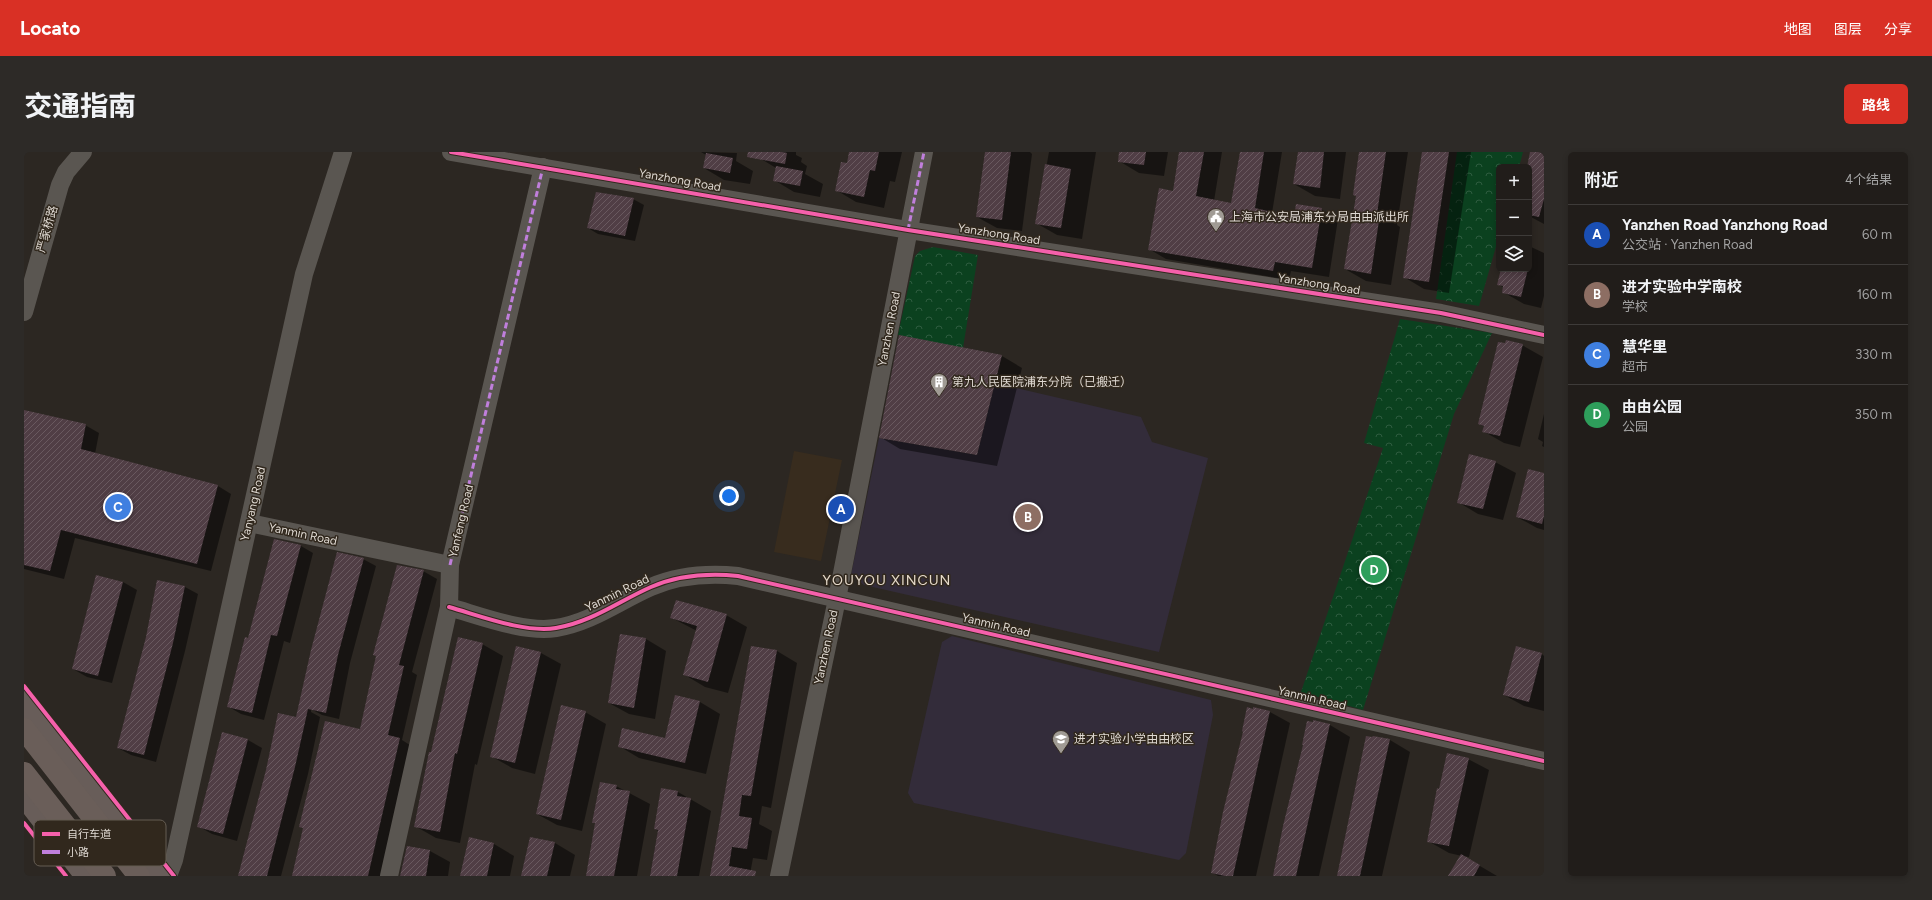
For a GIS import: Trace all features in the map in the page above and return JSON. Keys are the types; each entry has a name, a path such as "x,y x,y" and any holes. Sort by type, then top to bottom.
{"highway":[{"path":"24,729 95,820"},
{"path":"24,773 61,820"},
{"path":"97,866 105,876"},
{"path":"131,866 139,876"}],"main road":[{"path":"24,702 124,820"},
{"path":"24,796 43,820"},
{"path":"78,866 86,876"}],"street":[{"name":"严家桥路","path":"24,312 60,185 66,172 83,152"},
{"name":"Yanyang Road","path":"167,871 249,523 304,274 343,152"},
{"name":"Yanzhong Road","path":"451,152 908,230 1441,313 1544,335"},
{"name":"Yanzhen Road","path":"779,876 836,599 924,152"},
{"name":"Yanfeng Road","path":"389,876 449,607 450,565 543,167"},
{"name":"Yanmin Road","path":"249,523 450,565"},
{"name":"Yanmin Road","path":"449,607 520,626 537,629 555,628 594,617 651,587 669,580 690,576 718,574 745,577 1544,761"}],"shaded area":[{"path":"995,383 1141,417 1152,442 1208,458 1159,652 864,585 851,575 879,438 977,455"},
{"path":"794,451 842,460 821,561 774,552"},
{"name":"进才实验小学由由校区","path":"952,636 1211,700 1213,715 1186,853 1179,860 914,803 908,793 942,642"}],"green space":[{"path":"1457,152 1523,152 1520,164 1496,164 1496,246 1479,306 1436,299"},
{"path":"933,247 978,255 963,348 898,335 915,256 920,251"},
{"path":"1400,319 1492,333 1454,414 1363,710 1301,692 1383,448 1364,443"}],"building":[{"path":"748,152 787,153 785,164 747,157"},
{"path":"849,152 879,152 875,171 870,170 864,197 835,191 841,162 847,163"},
{"path":"985,152 1011,152 1002,220 976,217"},
{"path":"1119,152 1146,152 1144,165 1118,162"},
{"name":"上海市公安局浦东分局由由派出所","path":"1179,152 1204,152 1196,196 1231,203 1240,152 1264,152 1255,208 1294,217 1296,204 1322,208 1312,268 1275,262 1273,271 1148,250 1159,188 1173,191"},
{"path":"1298,152 1324,152 1320,188 1293,184"},
{"path":"1359,152 1386,152 1377,214 1380,214 1371,274 1344,269 1356,196 1353,195"},
{"path":"1422,152 1449,152 1429,282 1403,278"},
{"path":"1530,152 1544,152 1544,199 1539,217 1532,216 1532,164 1528,164"},
{"path":"706,153 733,158 730,173 703,168"},
{"path":"1045,164 1071,169 1061,228 1035,224"},
{"path":"776,166 803,171 800,186 773,181"},
{"path":"596,192 634,198 625,236 587,228"},
{"path":"1500,272 1527,272 1521,297 1502,293 1503,286 1497,285"},
{"name":"第九人民医院浦东分院（已搬迁）","path":"899,335 1002,355 977,455 879,438"},
{"path":"1506,340 1523,344 1500,436 1482,432 1484,426 1478,424 1498,342 1505,343"},
{"path":"24,410 86,424 81,449 218,485 197,564 61,530 50,571 24,565"},
{"path":"1469,454 1496,461 1483,509 1457,503"},
{"path":"1528,469 1544,473 1544,516 1542,524 1516,517"},
{"path":"274,539 301,545 277,636 271,635 252,713 227,707 245,637 248,638"},
{"path":"337,552 364,558 338,655 326,713 308,709 295,767 267,876 238,876 266,770 278,713 296,717 311,650"},
{"path":"397,565 424,570 399,665 404,666 388,735 400,738 368,876 292,876 303,828 299,827 325,721 360,729 376,656 373,655"},
{"path":"96,575 123,582 98,676 72,669"},
{"path":"157,580 185,586 173,643 144,755 117,748 146,637"},
{"path":"676,600 727,614 708,682 683,675 697,626 670,618"},
{"path":"620,634 646,638 634,708 608,703"},
{"path":"458,637 483,643 457,754 455,753 440,832 414,827 429,752 431,752"},
{"path":"516,646 541,652 515,763 490,757"},
{"path":"751,646 777,650 751,796 742,795 739,816 752,818 747,849 732,847 729,866 756,871 755,876 710,876"},
{"path":"1516,646 1542,653 1529,702 1503,695"},
{"path":"675,695 700,701 685,763 618,747 622,728 665,738"},
{"path":"561,705 586,711 561,820 536,814"},
{"path":"1247,707 1270,711 1233,876 1225,876 1211,873 1223,812 1243,732"},
{"path":"1313,720 1330,724 1296,876 1273,876 1283,826 1303,745 1307,721 1313,722"},
{"path":"222,732 248,739 223,834 197,827"},
{"path":"1366,736 1390,739 1360,876 1337,876"},
{"path":"1447,753 1469,758 1449,846 1427,842 1437,788 1439,789"},
{"path":"600,782 617,785 616,789 630,791 614,876 586,876 595,823 592,823"},
{"path":"661,788 678,791 677,796 691,798 677,876 650,876 658,830 654,829"},
{"path":"469,837 494,843 487,876 460,876"},
{"path":"530,837 555,842 547,876 521,876"},
{"path":"407,846 430,850 426,876 400,876"},
{"path":"1461,854 1480,865 1474,876 1448,876"}],"marked path":[{"path":"908,230 924,152"},
{"path":"450,565 543,167"}],"cycle path":[{"path":"451,152 908,230 1441,313 1544,335"},
{"path":"449,607 517,626 544,629 556,628 582,621 651,587 672,580 683,577 705,575 738,576 1544,761"},
{"path":"24,686 130,820"},
{"path":"24,823 34,836"},
{"path":"58,866 66,876"},
{"path":"166,866 174,876"}],"place":[{"name":"上海市公安局浦东分局由由派出所","path":"1216,232"},
{"name":"第九人民医院浦东分院（已搬迁）","path":"939,397"},
{"name":"慧华里","path":"118,507"},
{"name":"Yanzhen Road Yanzhong Road","path":"841,509"},
{"name":"进才实验中学南校","path":"1028,517"},
{"name":"由由公园","path":"1374,570"},
{"name":"进才实验小学由由校区","path":"1061,754"}],"district":[{"name":"YOUYOU XINCUN","path":"887,580"}]}
